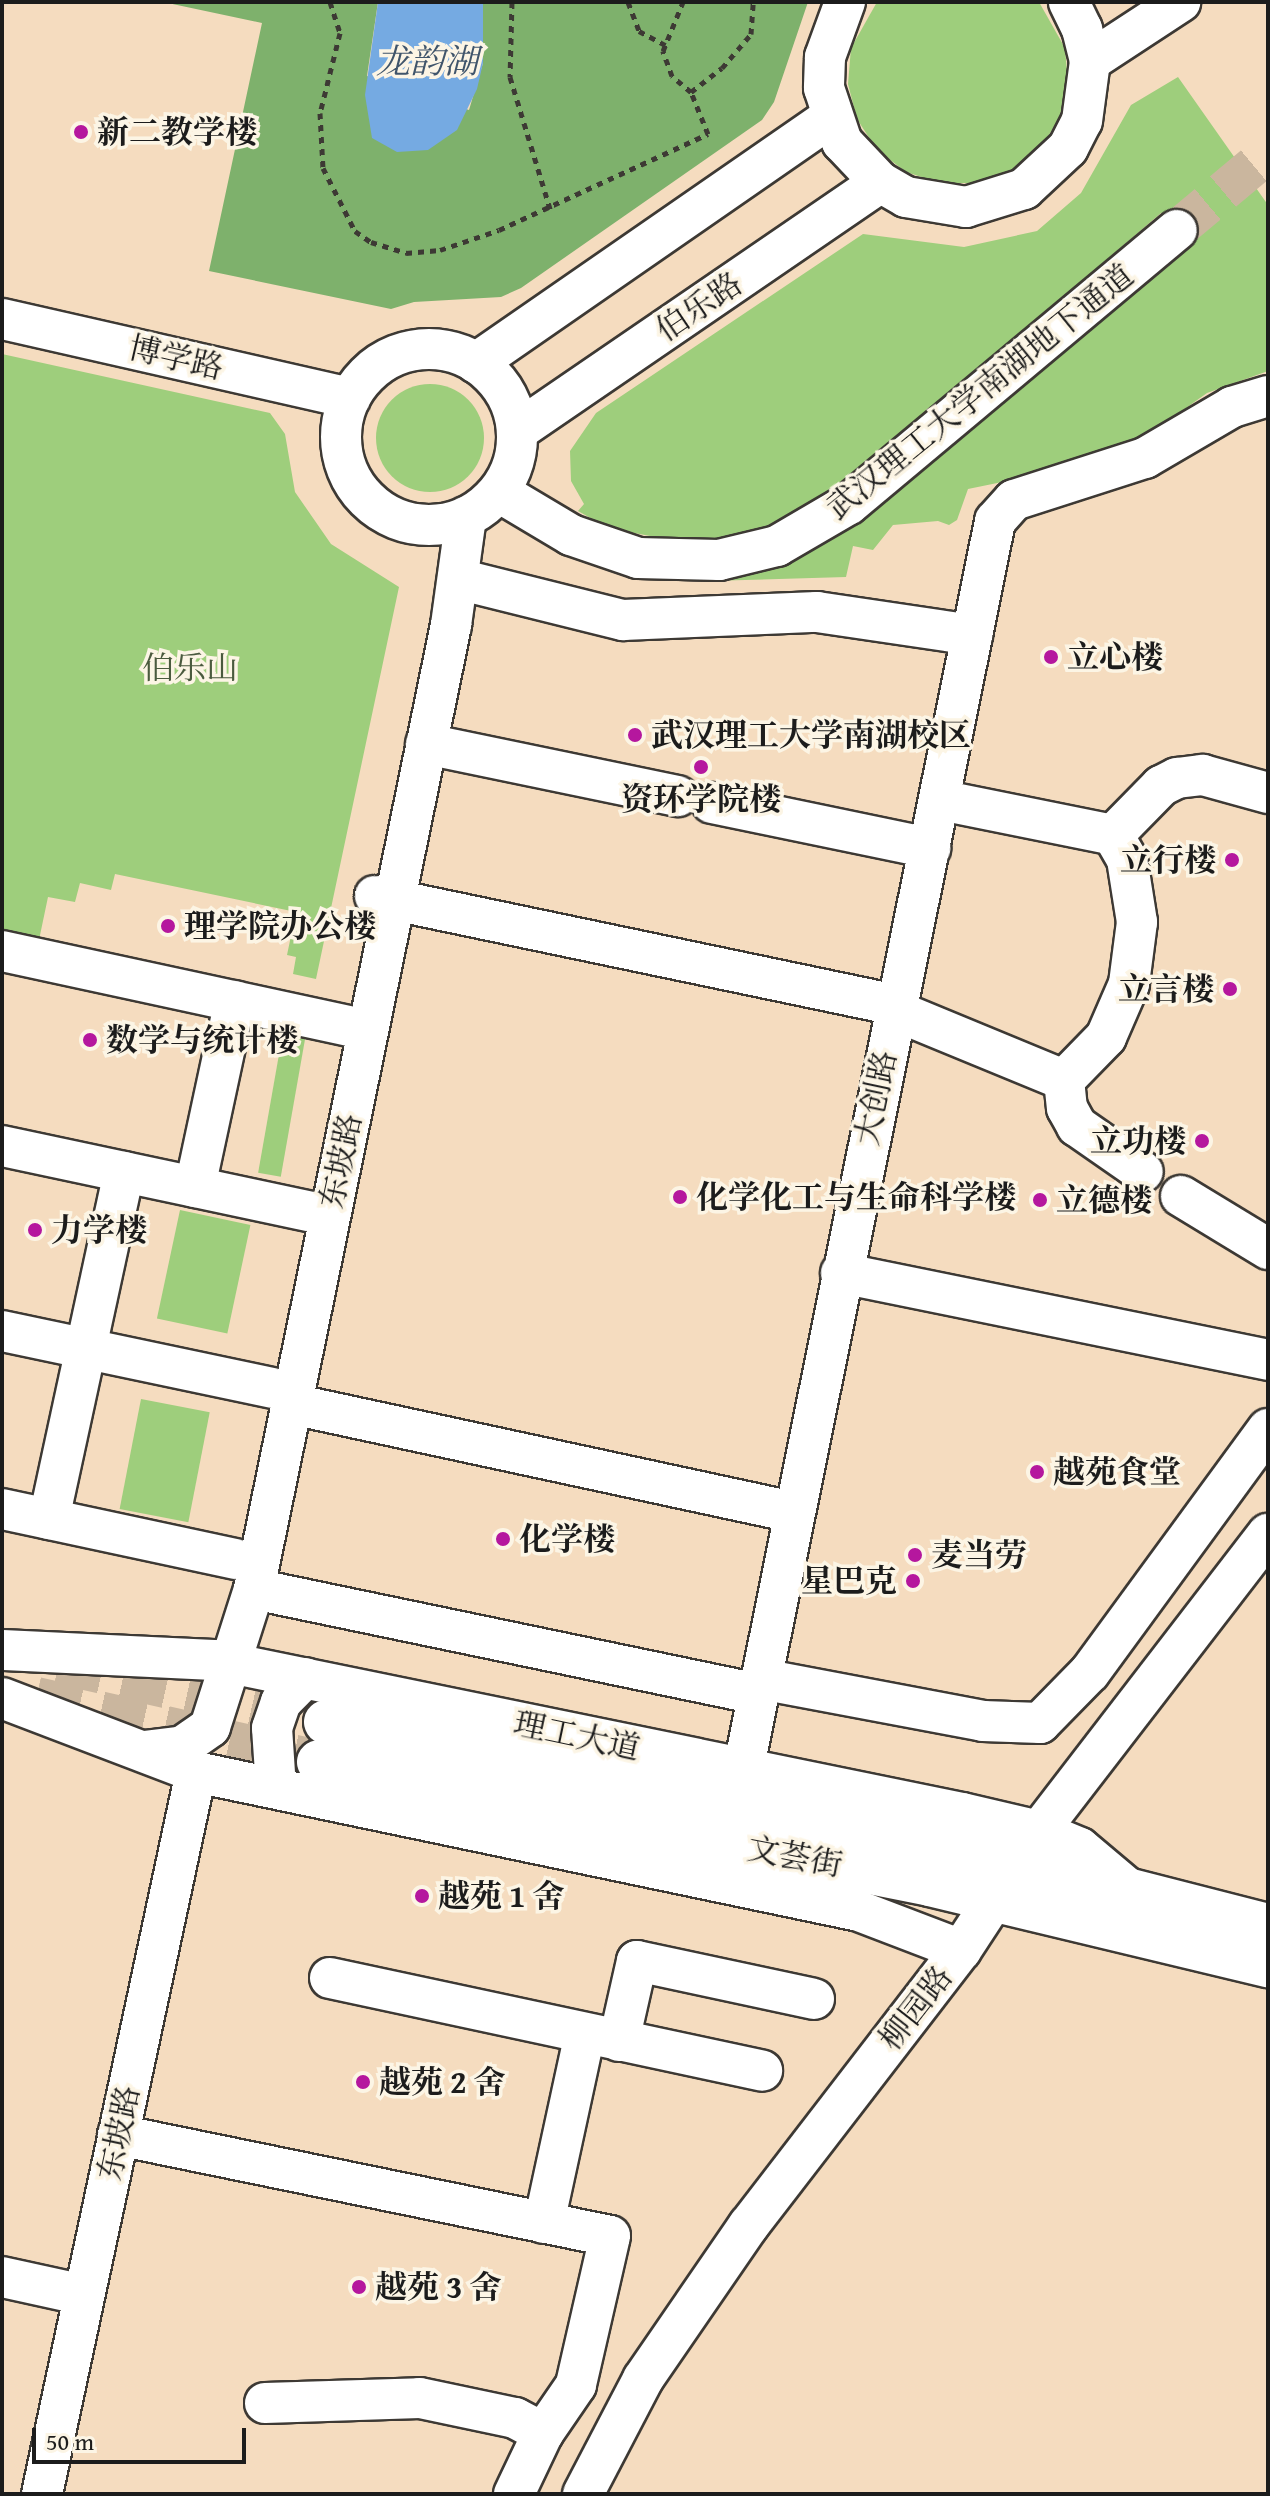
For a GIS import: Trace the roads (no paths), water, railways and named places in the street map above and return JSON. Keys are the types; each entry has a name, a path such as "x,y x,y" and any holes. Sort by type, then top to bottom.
{"main road":[{"name":"文荟街","path":"1268,1926 1132,1892 1028,1846 322,1742 1268,1965"}],"street":[{"path":"845,2 825,57 831,117 842,142 880,182 936,205 966,207 1024,189 1068,148 1085,106 1090,61 1069,2"},
{"path":"1090,61 1180,2"},
{"path":"476,363 831,117"},
{"name":"伯乐路","path":"517,431 880,182"},
{"name":"武汉理工大学南湖地下通道","path":"499,492 571,535 638,558 719,560 777,546 849,504 1177,230"},
{"name":"博学路","path":"2,319 350,398"},
{"path":"442,351 476,363 500,385 517,431 514,463 499,492 456,520 411,524 365,497 342,450 350,398 373,370 406,353 442,351"},
{"name":"大创路","path":"743,1771 995,521 1014,500 1145,458 1232,407 1268,396"},
{"name":"东坡路","path":"282,1396 309,1211 349,1026 426,744 458,579 456,520"},
{"name":"东坡路","path":"144,1751 183,1746 203,1735 217,1712 224,1661 245,1574 385,898 432,624 456,520"},
{"path":"458,579 623,620 817,612 972,635"},
{"path":"426,744 930,848"},
{"path":"1113,835 1161,786 1177,778 1203,775 1268,793"},
{"path":"940,800 1113,835 1127,859 1137,900 1131,974 1106,1037 1064,1080"},
{"path":"385,898 895,1008 1064,1080"},
{"path":"2,951 349,1026"},
{"path":"195,1187 235,1001"},
{"path":"1064,1080 1067,1108 1077,1126 1143,1172"},
{"path":"2,1146 309,1211"},
{"path":"49,1519 124,1172"},
{"path":"1181,1196 1268,1249"},
{"path":"841,1273 1268,1360"},
{"path":"2,1331 793,1512"},
{"path":"2,1509 49,1519 245,1574 759,1686 983,1721 1040,1723 1090,1672 1268,1429"},
{"name":"柳园路","path":"583,2494 643,2379 749,2225 961,1950 1028,1846 1268,1534"},
{"name":"理工大道","path":"2,1650 224,1661 743,1771 1028,1846"},
{"path":"276,1788 272,1728 281,1702 305,1678"},
{"path":"2,1698 196,1772 859,1911 961,1950"},
{"name":"东坡路","path":"42,2494 196,1772"},
{"path":"544,2223 602,2037 637,1961 814,1999"},
{"path":"330,1978 762,2071"},
{"path":"118,2135 610,2236 576,2385 543,2433 514,2494"},
{"path":"2,2277 84,2295"},
{"path":"265,2403 420,2398 515,2418 543,2433"}],"water":[{"name":"龙韵湖","path":"378,2 483,2 483,63 477,89 457,130 428,150 397,152 372,138 365,95"}],"tunnel":[{"path":"1177,230 1268,154"},
{"path":"59,1662 326,1722"},
{"path":"36,1699 319,1762"}],"place":[{"name":"新二教学楼","path":"81,132"},
{"name":"立心楼","path":"1051,657"},
{"name":"武汉理工大学南湖校区","path":"635,735"},
{"name":"资环学院楼","path":"701,767"},
{"name":"立行楼","path":"1232,860"},
{"name":"理学院办公楼","path":"168,926"},
{"name":"立言楼","path":"1230,989"},
{"name":"数学与统计楼","path":"90,1040"},
{"name":"立功楼","path":"1202,1141"},
{"name":"化学化工与生命科学楼","path":"680,1197"},
{"name":"立德楼","path":"1040,1200"},
{"name":"力学楼","path":"35,1230"},
{"name":"越苑食堂","path":"1037,1472"},
{"name":"化学楼","path":"503,1539"},
{"name":"麦当劳","path":"915,1555"},
{"name":"星巴克","path":"913,1581"},
{"name":"越苑 1 舍","path":"422,1896"},
{"name":"越苑 2 舍","path":"363,2082"},
{"name":"越苑 3 舍","path":"359,2287"}],"park label":[{"name":"伯乐山","path":"190,668"}]}
